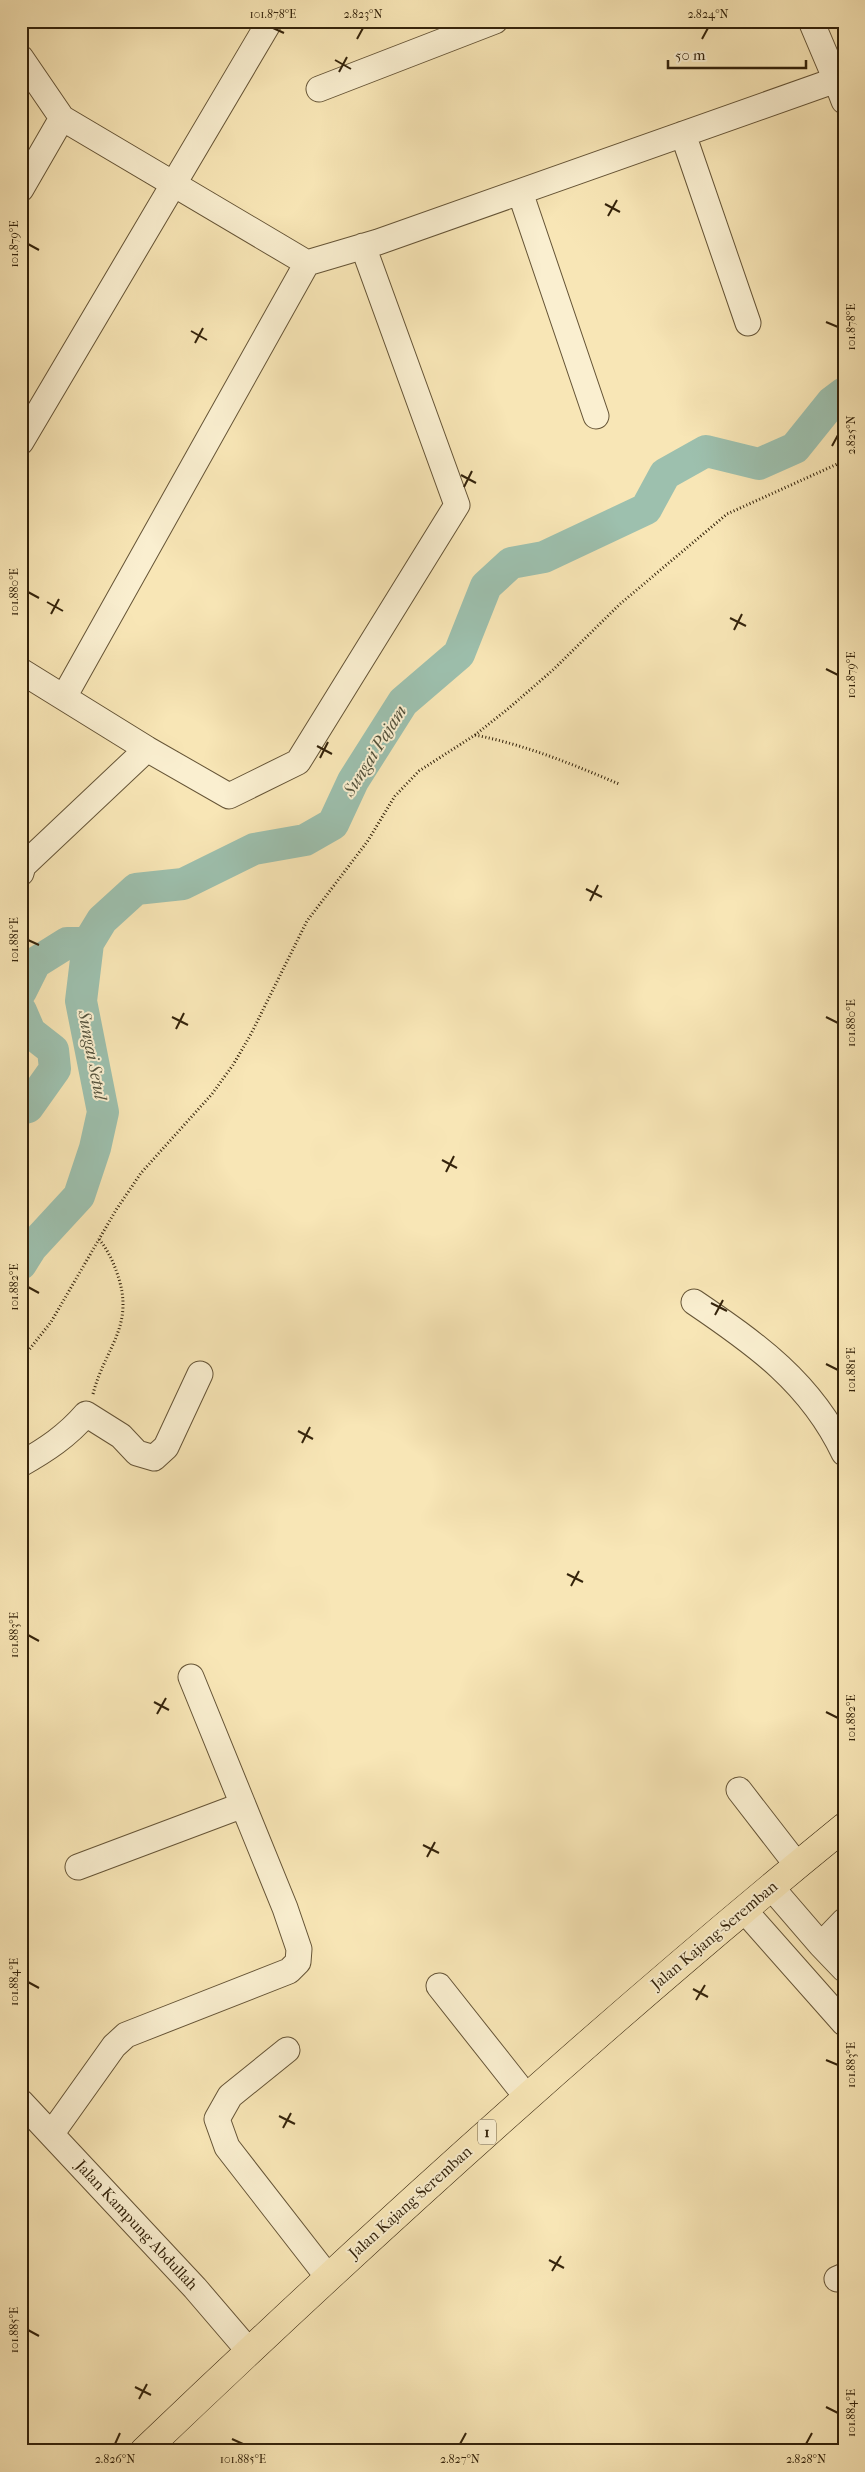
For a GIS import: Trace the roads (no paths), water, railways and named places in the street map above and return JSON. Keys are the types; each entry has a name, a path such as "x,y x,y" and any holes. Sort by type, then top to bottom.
{"main road":[{"name":"Jalan Kajang-Seremban","path":"144,2451 328,2277 526,2096 844,1827"}],"street":[{"path":"21,442 270,21"},
{"path":"319,88 495,21"},
{"path":"64,697 308,262 363,246 683,134 841,86 811,21"},
{"path":"21,58 62,118 173,185 308,262"},
{"path":"21,189 62,118"},
{"path":"683,134 748,323"},
{"path":"520,192 596,416"},
{"path":"21,671 147,749 229,796 298,762 457,505 363,246"},
{"path":"22,868 147,749"},
{"path":"694,1302 749,1339 781,1367 809,1397 832,1428 844,1453"},
{"path":"21,1464 50,1448 73,1429 86,1414 121,1436 137,1453 154,1458 166,1447 200,1374"},
{"path":"52,2133 114,2046 126,2035 289,1971 298,1962 299,1950 285,1908 191,1677"},
{"path":"739,1790 797,1865"},
{"path":"78,1867 243,1805"},
{"path":"771,1887 820,1945 844,1969"},
{"path":"744,1910 844,2023"},
{"path":"820,1945 844,1921"},
{"path":"438,1986 526,2096"},
{"path":"287,2050 230,2096 217,2119 227,2147 328,2277"},
{"name":"Jalan Kampung Abdullah","path":"21,2102 195,2288 249,2351"}],"waterway":[{"name":"Sungai Pajam","path":"21,1264 31,1248 79,1196 95,1148 103,1112 81,1001 88,943 102,920 136,889 183,884 254,849 305,840 333,824 353,781 403,702 459,654 486,586 511,563 544,557 646,509 665,474 706,451 759,464 795,448 832,402 844,393"},
{"name":"Sungai Pajam","path":"21,991 35,963 67,943 88,943"},
{"name":"Sungai Pajam","path":"21,1011 30,1032 53,1050 55,1069 28,1107 21,1109"}],"water label":[{"name":"Sungai Setul","path":"92,1055"}]}
